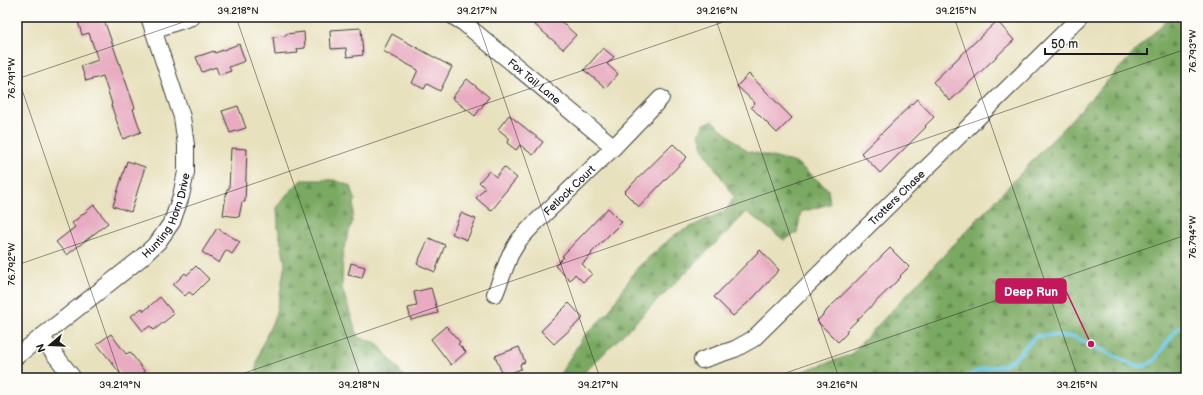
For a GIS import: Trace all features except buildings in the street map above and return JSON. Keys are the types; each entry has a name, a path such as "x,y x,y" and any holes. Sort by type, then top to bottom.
{"street":[{"path":"151,23 192,17"},
{"name":"Fox Tail Lane","path":"454,17 464,23 614,147"},
{"name":"Trotters Chase","path":"702,360 735,349 753,339 1080,17"},
{"name":"Hunting Horn Drive","path":"17,356 140,259 158,242 172,222 181,196 186,172 186,145 182,117 151,23"},
{"name":"Fetlock Court","path":"495,294 510,255 519,240 532,225 614,147 661,98"},
{"path":"41,337 73,378"}],"green space":[{"path":"1170,17 1186,17 1186,378 783,378 850,355 1144,42"},
{"path":"712,121 747,151 797,163 828,189 830,204 801,212 797,233 784,240 747,212 579,378 560,378 560,374 583,337 609,311 636,269 674,235 726,210 734,197 704,151 699,134 704,124"},
{"path":"301,180 334,180 351,186 355,199 352,223 343,251 342,288 358,337 377,343 405,378 259,378 256,368 261,347 274,319 285,263 278,228 277,207 286,195"}],"waterway":[{"path":"962,378 983,369 1004,365 1014,359 1036,336 1053,335 1075,337 1135,366 1145,366 1154,361 1177,329 1186,324"}],"place":[{"name":"Deep Run","path":"1091,344"}]}
